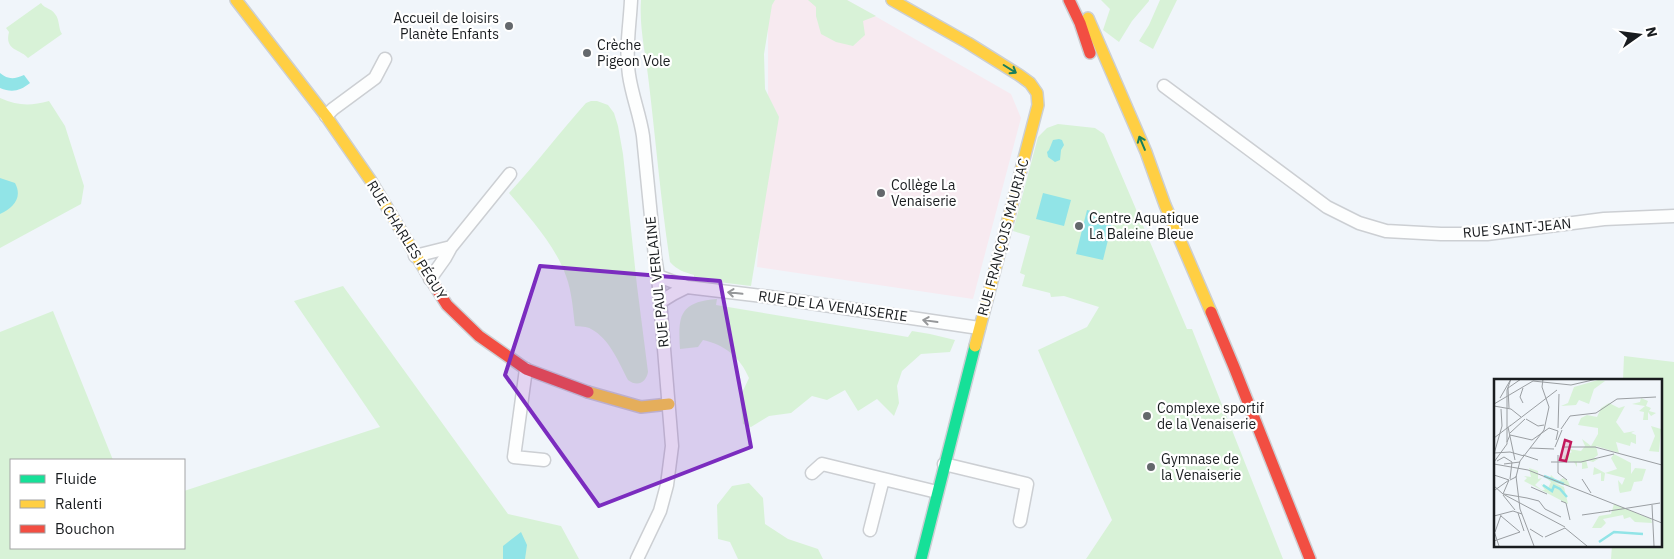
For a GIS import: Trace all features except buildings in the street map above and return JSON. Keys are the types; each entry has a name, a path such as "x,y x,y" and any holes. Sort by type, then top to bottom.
{"main road":[{"name":"RUE CHARLES PÉGUY","path":"236,0 326,116 371,181 415,256 448,305 479,336 526,370 575,388 631,405 646,407 669,404"},
{"name":"RUE FRANÇOIS MAURIAC","path":"892,0 968,43 1030,83 1037,93 1038,104 921,559"},
{"path":"1061,0 1094,62 1138,156 1165,205"},
{"path":"1069,0 1080,23 1094,62"},
{"path":"1079,0 1146,152 1165,205 1234,367 1310,559"}],"street":[{"name":"RUE PAUL VERLAINE","path":"631,0 627,60 628,73 642,126 658,276 672,446 667,485 656,522 636,559"},
{"path":"326,116 375,78 385,59"},
{"name":"RUE SAINT-JEAN","path":"1164,86 1327,207 1359,223 1386,231 1487,234 1604,219 1674,216"},
{"path":"430,280 451,248 510,174"},
{"path":"415,256 451,248"},
{"name":"RUE DE LA VENAISERIE","path":"658,276 687,288 770,297 979,328"},
{"path":"660,302 687,288"},
{"path":"526,370 514,457 544,460"},
{"path":"812,473 822,464 937,492"},
{"path":"944,464 1028,484 1020,521"},
{"path":"870,530 883,479"}],"highlighted area":[{"path":"540,266 720,281 751,447 599,506 505,375"}],"shaded area":[{"name":"Collège La Venaiserie","path":"768,0 847,0 1011,94 1021,118 973,299 757,267 768,108"}],"green space":[{"path":"641,0 775,0 772,5 764,54 765,89 779,117 751,286 694,279 694,275 678,269 670,262 642,31"},
{"path":"808,0 847,0 876,16 863,21 865,35 853,46 836,42 821,34 816,16 816,7"},
{"path":"1101,0 1149,1 1132,21 1119,42 1103,30 1110,9"},
{"path":"1160,0 1177,0 1153,49 1139,41 1149,25"},
{"path":"41,3 55,14 62,34 28,58 11,46 8,38 9,32 6,28"},
{"path":"0,98 13,103 24,104 49,101 65,126 84,186 81,204 0,248"},
{"path":"591,101 608,105 614,113 623,154 648,372 641,383 628,380 609,345 598,333 588,327 575,326 570,288 561,265 541,232 509,193 586,103"},
{"name":"Complexe sportif de la Venaiserie","path":"1058,124 1095,128 1104,134 1187,329 1192,329 1283,559 1086,559 1112,520 1038,350 1087,327 1099,307 1064,296 1051,297 1050,293 1022,286 1025,275 1020,273 1030,236 1013,231 1038,137 1047,128"},
{"path":"343,286 508,514 561,526 579,559 0,559 0,332 53,311 113,459 10,459 10,549 185,549 185,491 380,427 294,301"},
{"path":"717,299 716,305 908,337 912,331 955,340 950,352 921,354 902,371 897,386 899,403 894,416 877,399 858,411 845,390 827,400 812,396 791,413 769,416 751,427 743,424 740,397 749,378 736,358 718,345 703,340 698,347 680,349 681,319 688,307 695,303"},
{"path":"1624,356 1674,362 1674,559 1611,559 1612,546 1662,546 1662,379 1623,379"},
{"path":"749,483 763,498 765,524 788,539 818,549 823,559 738,559 730,542 718,539 717,505 732,486"}],"water":[{"path":"0,73 12,78 24,75 30,83 16,90 4,90 0,88"},
{"path":"1053,140 1062,140 1064,145 1061,150 1060,160 1055,162 1048,157 1047,152"},
{"path":"0,178 15,183 18,193 13,206 0,214"},
{"path":"1043,193 1071,200 1064,226 1036,219"},
{"path":"1087,210 1114,216 1103,260 1076,254"},
{"path":"521,532 527,545 525,559 503,559 503,546"}],"traffic: fast":[{"path":"921,559 975,346"}],"traffic: slow":[{"path":"236,0 326,116 371,181 426,272"},
{"path":"892,0 968,43 1019,75 1030,83 1037,93 1038,105 975,346"},
{"path":"1088,18 1146,152 1165,205 1211,312"},
{"path":"588,392 641,407 669,404"}],"traffic: jam":[{"path":"1069,0 1080,23 1090,53"},
{"path":"426,272 447,305 479,336 526,369 588,392"},
{"path":"1211,312 1310,559"}],"place":[{"name":"Accueil de loisirs Planète Enfants","path":"509,26"},
{"name":"Crèche Pigeon Vole","path":"587,53"},
{"name":"Collège La Venaiserie","path":"881,193"},
{"name":"Centre Aquatique La Baleine Bleue","path":"1079,226"},
{"name":"Complexe sportif de la Venaiserie","path":"1147,416"},
{"name":"Gymnase de la Venaiserie","path":"1151,467"}]}
